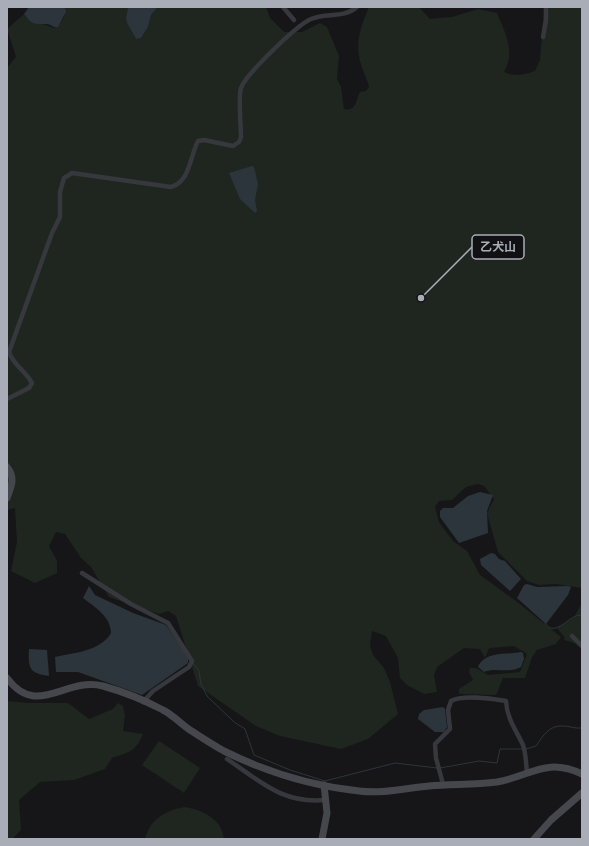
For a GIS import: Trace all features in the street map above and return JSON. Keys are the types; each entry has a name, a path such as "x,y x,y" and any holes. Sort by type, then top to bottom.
{"street":[{"path":"283,7 294,20"},
{"path":"7,399 29,388 32,383 24,371 14,361 9,352 52,234 60,219 60,192 64,178 72,173 171,187 178,185 186,174 193,151 198,141 204,140 233,146 239,142 241,137 240,88 248,75 260,63 291,34 310,19 344,15 357,7"},
{"path":"543,37 546,20 546,7"},
{"path":"7,467 12,475 13,483 7,498"},
{"path":"82,573 131,604 168,623 192,661 189,667 153,690 144,702"},
{"path":"572,636 582,646"},
{"path":"7,678 15,688 32,697 44,696 83,685 98,685 163,710 223,750 263,769 324,786 381,793 443,784 463,785 497,782 551,766 567,767 582,774"},
{"path":"443,784 434,744 450,730 449,706 451,701 457,698 493,699 506,701 507,712 516,733 524,746 527,773"},
{"path":"227,759 270,789 288,797 309,802 325,800"},
{"path":"322,839 327,813 324,786"},
{"path":"534,839 551,820 582,793"}],"shaded area":[{"path":"29,7 65,7 66,12 58,27 55,27 48,24 36,24 31,22 24,14"},
{"path":"65,7 128,7 126,18 127,23 136,39 141,38 148,27 151,15 158,7 266,7 270,18 284,32 302,32 320,23 327,27 339,56 337,79 341,87 344,109 351,109 355,105 360,92 366,91 369,87 359,57 358,42 363,21 369,7 419,7 430,19 452,17 478,9 497,13 506,35 509,49 509,57 504,72 516,75 535,71 540,60 543,7 582,7 582,588 556,584 539,585 527,581 498,552 487,513 494,499 484,486 478,484 466,487 452,500 439,501 435,507 439,522 453,541 467,551 480,575 516,601 561,637 556,644 537,650 532,657 525,678 503,678 496,695 459,694 459,689 473,680 469,672 470,668 476,668 488,675 520,672 527,654 514,646 489,648 485,658 480,649 464,648 437,667 434,675 437,692 424,694 407,685 400,678 398,658 386,636 372,631 370,646 373,655 384,668 390,682 398,714 368,739 341,749 280,736 256,726 198,686 176,616 168,611 159,614 109,597 91,567 81,558 65,534 56,532 49,546 57,561 57,573 35,583 11,571 17,542 15,508 7,510 7,68 16,57 7,29 24,14 28,19 54,28 63,19"},
{"path":"128,7 158,7 151,15 148,27 141,38 136,39 127,23 126,18"},
{"path":"252,166 254,167 258,184 255,200 257,211 255,213 240,199 229,173"},
{"path":"480,492 493,495 487,511 488,533 459,543 440,517 440,511 443,508 453,508 468,496"},
{"path":"491,553 495,554 499,559 505,561 521,579 510,591 481,565 480,559"},
{"path":"527,584 537,587 571,587 568,595 546,624 517,598 524,585"},
{"path":"89,586 95,595 133,613 166,625 188,657 188,663 142,695 78,672 56,672 55,657 86,650 101,644 111,633 108,622 102,613 83,598"},
{"path":"582,603 582,649 574,643 564,640 565,638 557,628 574,617"},
{"path":"29,649 47,650 49,676 37,673 31,668 29,661"},
{"path":"523,653 524,659 521,667 516,669 484,672 478,667 481,662 491,656"},
{"path":"7,701 28,703 68,703 89,719 113,709 118,703 123,706 125,716 123,731 143,734 134,748 128,753 112,758 105,769 74,780 40,782 19,800 21,830 13,838 7,839"},
{"path":"443,707 445,709 447,727 444,732 435,732 418,719 419,714 424,710"},
{"path":"159,741 200,768 184,793 142,765"},
{"path":"185,807 205,813 216,821 220,826 224,839 145,839 151,826 165,813"}],"waterway":[{"path":"545,623 552,629 560,626 573,617 582,615"},
{"path":"193,663 199,671 201,684 207,696 234,722 245,729 254,755 290,770 325,781 395,763 437,768"},
{"path":"526,749 536,746 547,732 554,727 563,726 582,728"},
{"path":"440,768 479,761 497,763 500,749 523,749"}],"place":[{"name":"乙犬山","path":"421,298"}]}
